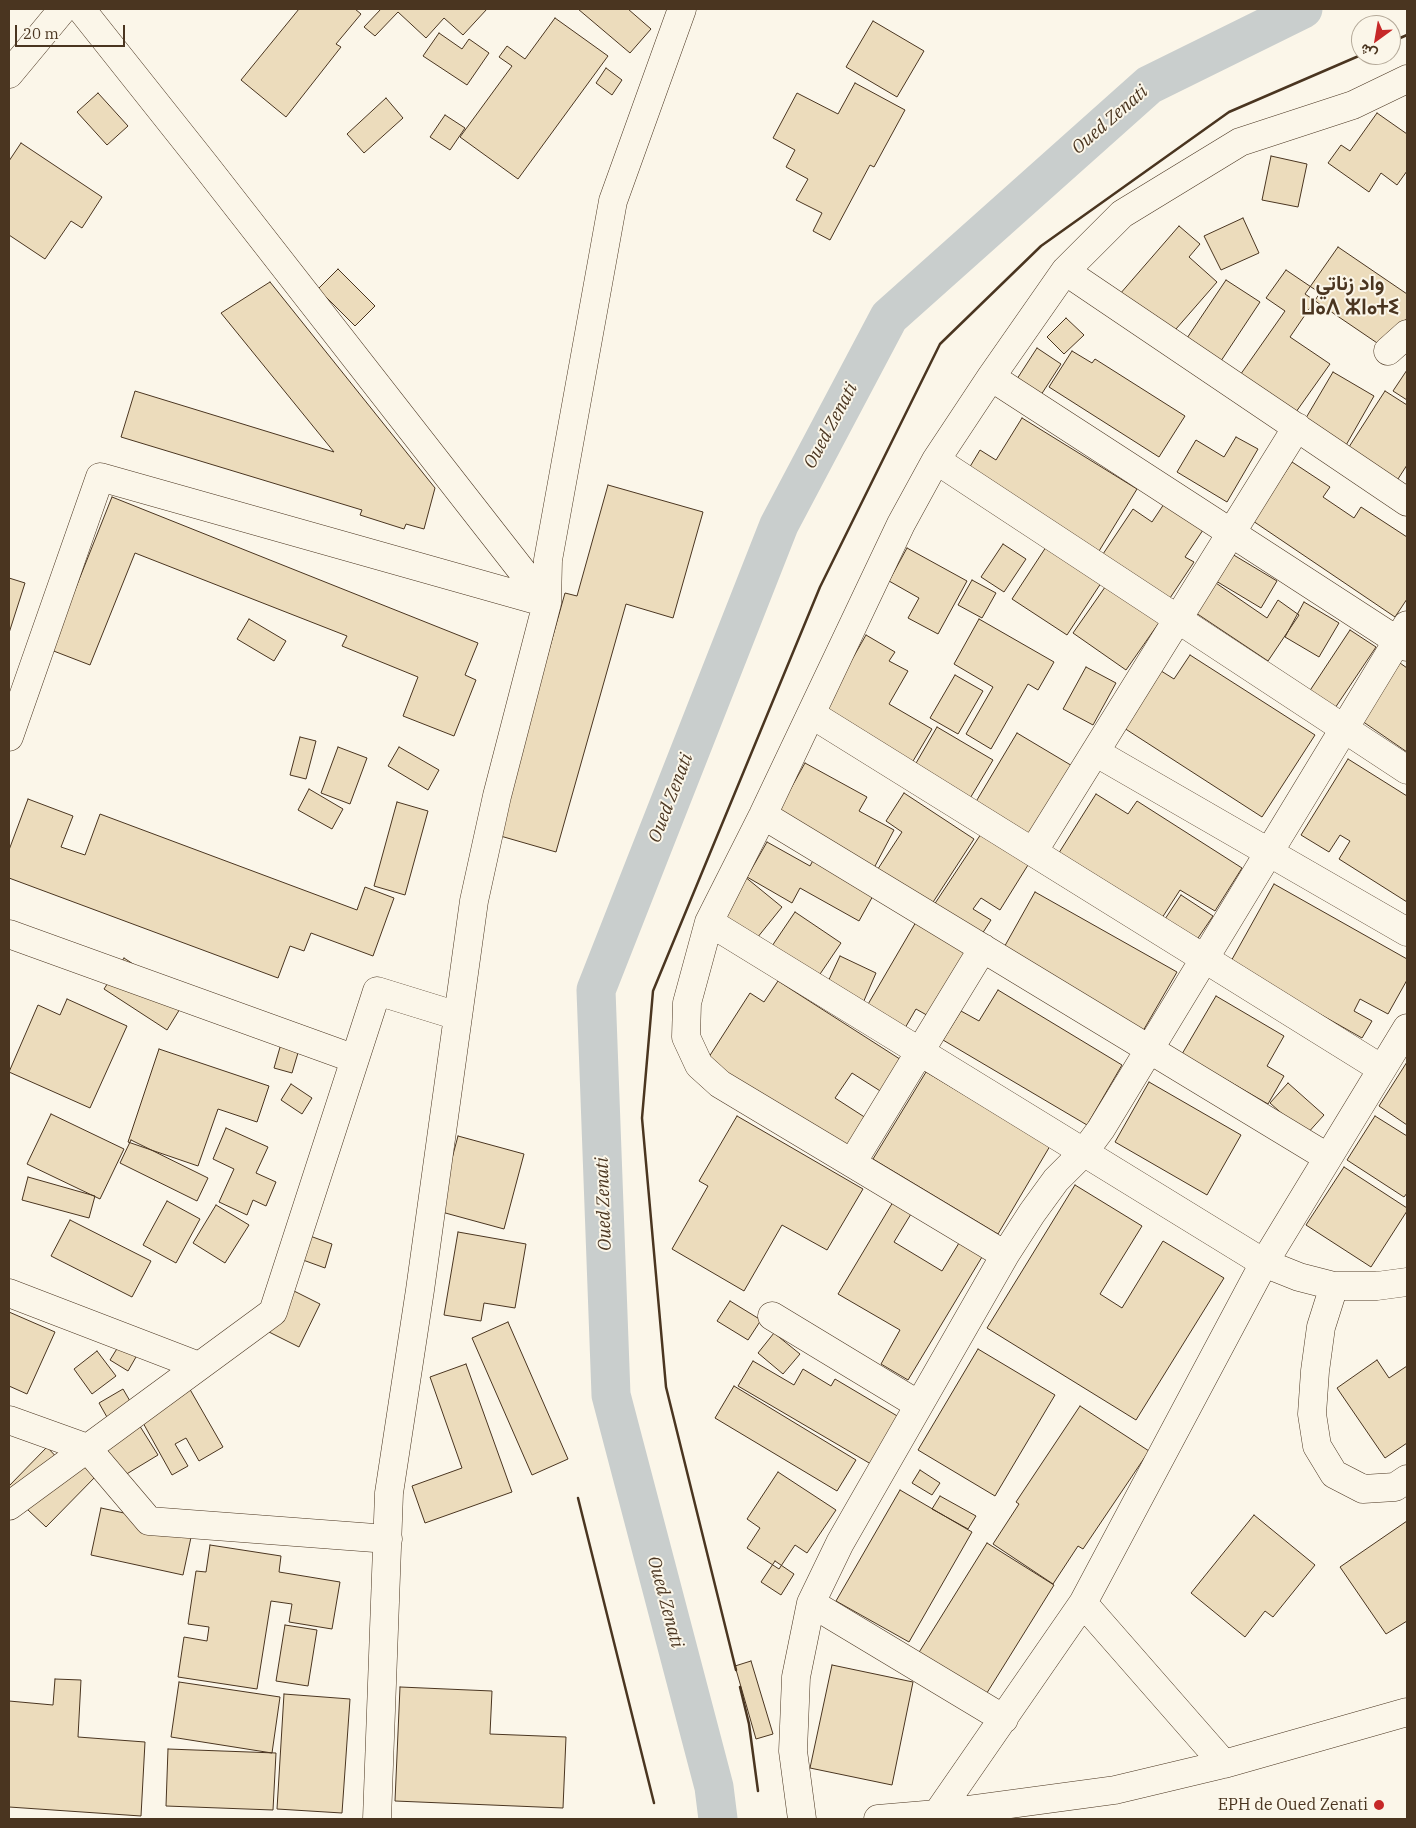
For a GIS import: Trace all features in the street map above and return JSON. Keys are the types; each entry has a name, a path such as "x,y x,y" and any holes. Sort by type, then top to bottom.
{"street":[{"path":"9,74 64,9"},
{"path":"81,9 206,165 547,604"},
{"path":"377,1819 389,1493 420,1290 474,901 497,796 547,604 548,560 613,201 682,9"},
{"path":"1005,1254 720,1084 699,1064 686,1037 687,1003 709,922 812,714 900,524 936,460 1065,271 1122,214 1240,142 1353,106 1407,79"},
{"path":"1065,271 1407,502"},
{"path":"802,1819 792,1751 796,1677 812,1604 840,1543 1005,1254 1056,1180 1084,1152 1101,1129 1344,728 1404,638 1231,533 991,377"},
{"path":"1033,852 1296,427"},
{"path":"936,460 1407,770"},
{"path":"9,737 100,477 547,604"},
{"path":"812,714 1382,1069"},
{"path":"1095,752 1407,932"},
{"path":"763,814 1327,1158"},
{"path":"709,922 1264,1263 1299,1277 1334,1286 1377,1286 1407,1282"},
{"path":"9,934 355,1060"},
{"path":"852,1163 983,948"},
{"path":"9,1506 273,1312 377,991 458,1016"},
{"path":"936,1814 1083,1603 1264,1263 1407,1028"},
{"path":"1334,1286 1321,1328 1315,1371 1312,1414 1318,1446 1334,1474 1362,1489 1395,1487 1407,1479"},
{"path":"9,1293 199,1366"},
{"path":"772,1316 919,1405"},
{"path":"9,1420 87,1448 149,1521 388,1539"},
{"path":"1083,1603 1224,1764"},
{"path":"812,1604 1004,1719"},
{"path":"878,1819 936,1814 1115,1790 1224,1764 1407,1712"}],"building":[{"path":"299,9 355,9 361,14 336,44 341,47 286,117 241,80"},
{"path":"381,9 487,9 463,35 444,18 426,38 398,12 375,36 364,27"},
{"path":"578,9 628,9 651,29 630,53"},
{"path":"555,18 608,56 518,179 460,137 512,66 499,57 507,46 525,59"},
{"path":"873,21 924,51 897,97 846,67"},
{"path":"439,33 462,49 469,39 489,53 467,85 423,56"},
{"path":"606,68 622,80 612,95 596,83"},
{"path":"855,83 905,110 874,167 870,165 830,240 813,231 822,213 796,200 808,179 786,167 795,150 773,138 797,93 838,114"},
{"path":"98,93 128,126 107,145 77,112"},
{"path":"386,98 403,118 364,153 347,134"},
{"path":"1377,113 1407,134 1407,171 1397,185 1381,173 1369,192 1328,163 1341,145 1350,151"},
{"path":"445,115 465,128 450,150 430,137"},
{"path":"21,143 102,197 82,228 71,221 45,259 9,235 9,161"},
{"path":"1271,156 1307,164 1298,207 1262,200"},
{"path":"1243,218 1259,253 1221,270 1204,236"},
{"path":"1179,226 1200,244 1189,257 1217,282 1162,345 1113,302"},
{"path":"1338,247 1407,294 1407,318 1386,349 1305,294"},
{"path":"338,269 375,306 355,326 318,289"},
{"path":"1286,270 1320,293 1290,337 1330,364 1286,426 1231,388 1285,311 1266,298"},
{"path":"1226,280 1260,302 1213,373 1179,350"},
{"path":"270,282 435,488 424,529 406,524 404,529 360,515 362,510 121,437 135,391 334,452 221,313"},
{"path":"1066,318 1084,335 1064,354 1047,337"},
{"path":"1037,348 1061,364 1039,398 1015,382"},
{"path":"1072,351 1092,363 1095,359 1185,416 1159,457 1049,387"},
{"path":"1407,370 1407,400 1393,391"},
{"path":"1333,372 1374,396 1345,447 1303,423"},
{"path":"1385,391 1407,405 1407,465 1387,496 1338,464"},
{"path":"1022,418 1137,489 1096,556 965,475 980,450 996,460"},
{"path":"1236,437 1258,449 1227,502 1177,472 1196,440 1224,457"},
{"path":"1292,462 1330,487 1323,497 1354,518 1361,507 1407,537 1407,599 1395,617 1253,521"},
{"path":"608,485 703,512 673,618 626,604 556,852 497,835 565,593 577,596"},
{"path":"112,497 478,643 465,675 476,680 454,736 403,716 418,677 342,646 347,636 135,553 90,665 51,650"},
{"path":"1164,504 1203,530 1185,557 1194,562 1170,598 1103,554 1133,509 1152,522"},
{"path":"1003,544 1026,559 1004,592 981,577"},
{"path":"1048,544 1103,580 1067,635 1012,599"},
{"path":"907,548 967,581 938,634 908,618 919,598 889,581"},
{"path":"1232,554 1277,581 1261,608 1216,581"},
{"path":"9,578 25,583 9,633"},
{"path":"972,580 996,593 982,618 958,605"},
{"path":"1110,580 1163,617 1126,670 1073,633"},
{"path":"1213,581 1267,618 1278,600 1299,615 1268,661 1193,611"},
{"path":"1304,602 1339,623 1319,657 1285,637"},
{"path":"249,619 286,641 274,661 237,639"},
{"path":"979,619 1054,662 1038,690 1028,684 991,749 966,734 993,687 954,664"},
{"path":"1350,630 1376,647 1333,711 1307,695"},
{"path":"866,635 895,652 889,661 908,671 889,704 932,729 903,778 814,726"},
{"path":"1190,655 1315,735 1262,817 1124,728 1158,669 1174,679"},
{"path":"1400,663 1407,668 1407,752 1362,721"},
{"path":"1086,667 1116,683 1093,725 1063,709"},
{"path":"955,675 983,691 958,734 930,718"},
{"path":"937,727 993,760 963,810 908,777"},
{"path":"1017,733 1074,767 1028,844 971,810"},
{"path":"300,737 316,741 306,779 290,775"},
{"path":"338,747 367,758 350,804 321,793"},
{"path":"399,747 439,770 428,790 388,766"},
{"path":"1348,759 1407,796 1407,902 1339,859 1350,841 1340,835 1329,852 1301,835"},
{"path":"805,763 867,797 859,811 894,830 874,868 776,815"},
{"path":"309,789 343,809 332,829 298,810"},
{"path":"904,793 974,839 926,913 872,878 902,832 886,821"},
{"path":"1096,794 1128,814 1137,801 1242,868 1215,911 1180,890 1160,921 1057,856"},
{"path":"28,799 73,816 61,847 85,855 100,814 357,910 365,887 394,898 373,956 311,933 304,951 290,946 278,978 9,878 9,850"},
{"path":"397,802 428,811 405,895 374,886"},
{"path":"981,834 1028,865 1000,910 981,898 973,909 991,920 973,948 926,917"},
{"path":"767,842 810,866 818,851 879,885 859,921 800,888 792,903 747,877"},
{"path":"744,876 782,907 753,943 715,912"},
{"path":"1274,884 1407,959 1407,980 1388,1014 1360,999 1354,1011 1372,1021 1362,1038 1230,963"},
{"path":"1035,892 1177,972 1143,1031 1002,951"},
{"path":"1181,895 1213,916 1196,941 1165,919"},
{"path":"795,912 841,943 816,980 770,949"},
{"path":"916,922 969,953 932,1018 916,1009 905,1028 867,1006"},
{"path":"840,956 876,973 863,1003 826,986"},
{"path":"124,958 186,999 167,1030 104,989"},
{"path":"778,981 906,1063 885,1094 852,1073 835,1098 866,1118 846,1149 707,1060 750,993 764,1002"},
{"path":"998,990 1122,1065 1087,1125 943,1040 961,1011 979,1021"},
{"path":"1216,996 1284,1036 1267,1066 1284,1076 1268,1104 1182,1054"},
{"path":"67,999 127,1026 90,1108 9,1072 38,1005 60,1015"},
{"path":"285,1030 303,1036 292,1073 274,1068"},
{"path":"159,1049 269,1086 257,1122 218,1109 198,1166 128,1142"},
{"path":"1407,1062 1407,1125 1379,1106"},
{"path":"926,1072 1050,1146 998,1234 873,1159"},
{"path":"1149,1082 1241,1135 1207,1195 1115,1142"},
{"path":"1288,1083 1324,1115 1306,1135 1270,1103"},
{"path":"291,1084 312,1098 302,1114 281,1100"},
{"path":"51,1114 124,1149 100,1199 27,1164"},
{"path":"737,1116 863,1189 827,1250 782,1225 744,1291 672,1249 708,1186 699,1181"},
{"path":"1375,1116 1407,1136 1407,1193 1404,1197 1347,1160"},
{"path":"226,1128 268,1147 256,1173 276,1182 266,1206 253,1200 247,1215 219,1202 234,1169 213,1159"},
{"path":"458,1136 524,1154 504,1229 438,1211"},
{"path":"131,1140 208,1178 197,1201 120,1163"},
{"path":"1344,1167 1407,1208 1407,1211 1371,1267 1306,1225"},
{"path":"28,1177 95,1196 89,1218 22,1200"},
{"path":"1075,1185 1142,1226 1100,1294 1122,1308 1163,1241 1224,1278 1136,1420 987,1328"},
{"path":"167,1201 200,1219 176,1263 143,1245"},
{"path":"893,1202 911,1214 894,1242 942,1271 959,1243 982,1257 908,1380 881,1364 900,1330 838,1294"},
{"path":"216,1205 249,1225 225,1263 193,1243"},
{"path":"70,1220 151,1261 132,1297 51,1256"},
{"path":"458,1232 526,1244 515,1308 484,1303 481,1321 444,1315"},
{"path":"310,1236 332,1244 325,1268 303,1260"},
{"path":"288,1288 320,1304 299,1347 267,1331"},
{"path":"730,1301 761,1320 748,1340 717,1321"},
{"path":"9,1312 55,1332 27,1394 9,1386"},
{"path":"508,1322 568,1459 532,1475 472,1338"},
{"path":"131,1326 148,1336 128,1371 110,1360"},
{"path":"774,1333 800,1354 783,1374 758,1353"},
{"path":"978,1349 1055,1395 995,1496 918,1450"},
{"path":"97,1351 116,1376 92,1394 74,1369"},
{"path":"1377,1360 1389,1378 1407,1366 1407,1443 1385,1458 1337,1388"},
{"path":"753,1361 794,1385 803,1369 831,1386 835,1379 904,1420 876,1467 738,1386"},
{"path":"466,1364 512,1492 425,1523 412,1486 462,1468 430,1377"},
{"path":"184,1379 223,1447 199,1461 186,1438 175,1444 188,1466 172,1475 137,1412 112,1426 99,1403 123,1389 134,1408"},
{"path":"734,1386 856,1460 837,1491 715,1418"},
{"path":"1080,1406 1149,1451 1083,1549 1078,1546 1053,1584 993,1544 1019,1504 1016,1502"},
{"path":"136,1420 158,1455 120,1478 99,1443"},
{"path":"47,1447 62,1463 75,1451 98,1474 46,1527 9,1492 9,1486"},
{"path":"920,1470 940,1483 932,1495 912,1483"},
{"path":"778,1472 836,1510 807,1553 795,1545 779,1569 747,1548 760,1528 747,1519"},
{"path":"900,1490 972,1532 909,1642 836,1601"},
{"path":"940,1496 976,1516 968,1529 932,1509"},
{"path":"101,1508 193,1528 183,1575 91,1555"},
{"path":"1254,1515 1315,1565 1273,1617 1265,1611 1245,1637 1191,1593"},
{"path":"1407,1521 1407,1621 1386,1634 1340,1567"},
{"path":"987,1543 1054,1585 985,1696 918,1654"},
{"path":"210,1545 281,1556 279,1572 340,1582 332,1629 289,1622 292,1604 271,1601 257,1689 178,1677 184,1637 207,1641 209,1627 188,1624 196,1571 206,1572"},
{"path":"775,1561 794,1574 781,1595 761,1582"},
{"path":"285,1625 317,1630 308,1686 276,1681"},
{"path":"751,1661 773,1734 756,1739 735,1666"},
{"path":"832,1665 913,1682 892,1785 810,1768"},
{"path":"55,1679 81,1680 78,1737 145,1742 141,1816 9,1807 9,1701 53,1705"},
{"path":"179,1682 280,1697 272,1753 171,1737"},
{"path":"400,1687 492,1691 490,1734 566,1737 563,1808 395,1801"},
{"path":"284,1694 350,1699 342,1813 277,1809"},
{"path":"168,1749 276,1753 273,1810 166,1806"}],"waterway":[{"name":"Oued Zenati","path":"718,1819 714,1787 611,1395 596,990 779,525 889,317 1149,85 1303,9"}],"wall":[{"path":"1401,38 1407,35"},
{"path":"736,1670 666,1387 642,1118 653,991 820,587 940,344 1041,246 1229,112 1351,59"},
{"path":"578,1498 654,1803"},
{"path":"740,1687 749,1724 758,1791"}],"place":[{"name":"EPH de Oued Zenati","path":"1379,1805"}],"district":[{"name":"واد زناتي ⵡⴰⴷ ⵣⵏⴰⵜⵉ","path":"1350,296"}]}
